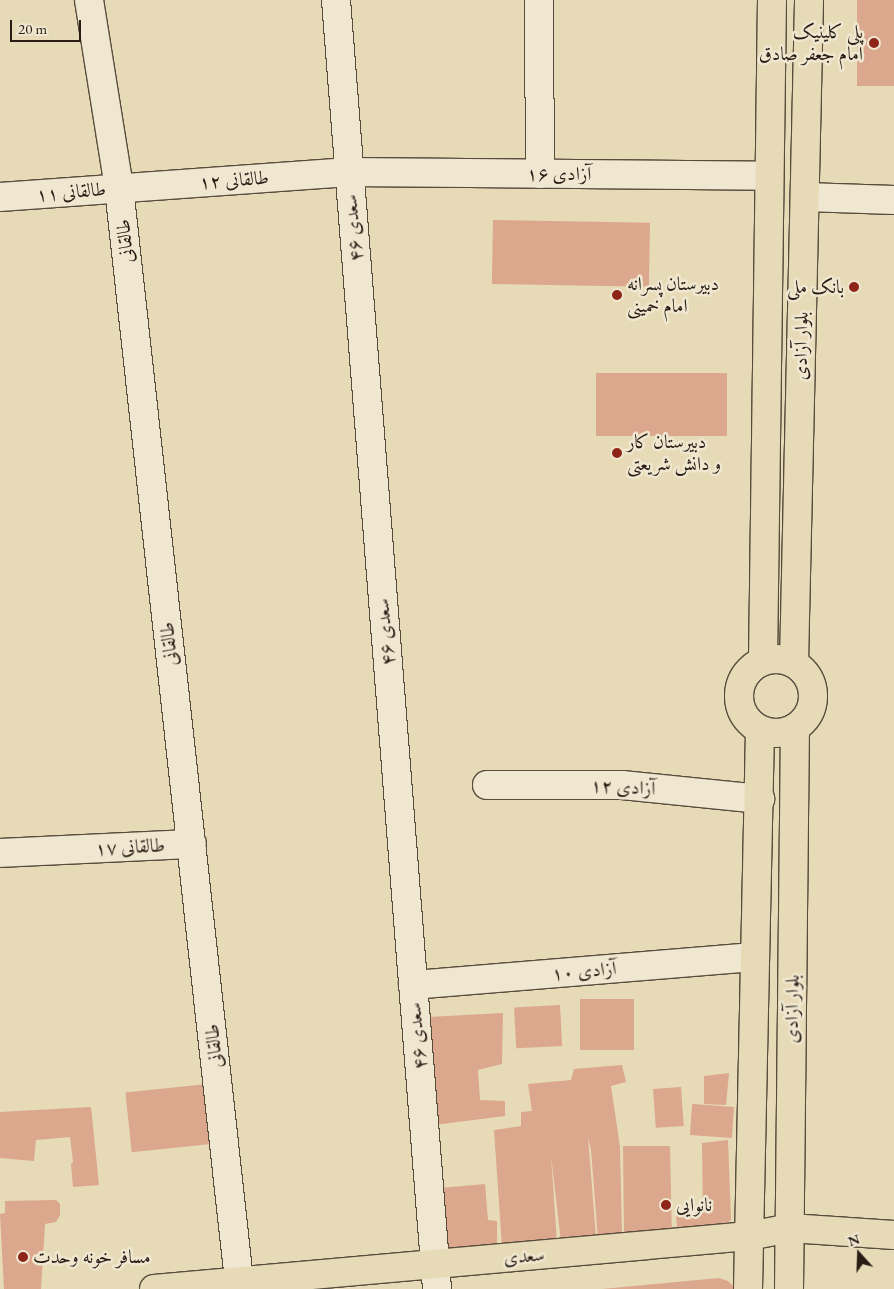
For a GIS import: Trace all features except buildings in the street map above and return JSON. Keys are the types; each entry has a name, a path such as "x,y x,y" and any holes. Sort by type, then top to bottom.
{"main road":[{"name":"بلوار آزادی","path":"762,661 772,0"},
{"name":"بلوار آزادی","path":"794,663 809,0"},
{"path":"766,420 800,420"},
{"path":"780,659 794,663 805,672 812,685 813,700 809,714 795,728 772,733 760,730 746,720 740,707 738,692 743,678 752,667 762,661 780,659"},
{"name":"بلوار آزادی","path":"789,1289 795,728"},
{"name":"بلوار آزادی","path":"748,1289 760,730"},
{"name":"سعدی","path":"154,1289 436,1277 749,1236 790,1228 894,1235"}],"street":[{"name":"طالقانی","path":"89,0 119,188 240,1286"},
{"name":"سعدی ۴۶","path":"336,0 436,1277"},
{"path":"539,0 540,174"},
{"name":"طالقانی ۱۲","path":"119,188 348,172"},
{"name":"آزادی ۱۶","path":"348,172 769,176"},
{"name":"طالقانی ۱۱","path":"12,196 119,188"},
{"path":"805,197 894,200"},
{"name":"آزادی ۱۲","path":"487,785 622,785 760,799"},
{"name":"طالقانی ۱۷","path":"0,853 192,844"},
{"name":"آزادی ۱۰","path":"413,985 755,957"}],"place":[{"name":"پلی کلینیک امام جعفر صادق","path":"874,43"},
{"name":"بانک ملی","path":"854,287"},
{"name":"دبیرستان پسرانه امام خمینی","path":"617,295"},
{"name":"دبیرستان کار و دانش شریعتی","path":"617,453"},
{"name":"نانوایی","path":"666,1205"},
{"name":"مسافر خونه وحدت","path":"23,1257"}]}
